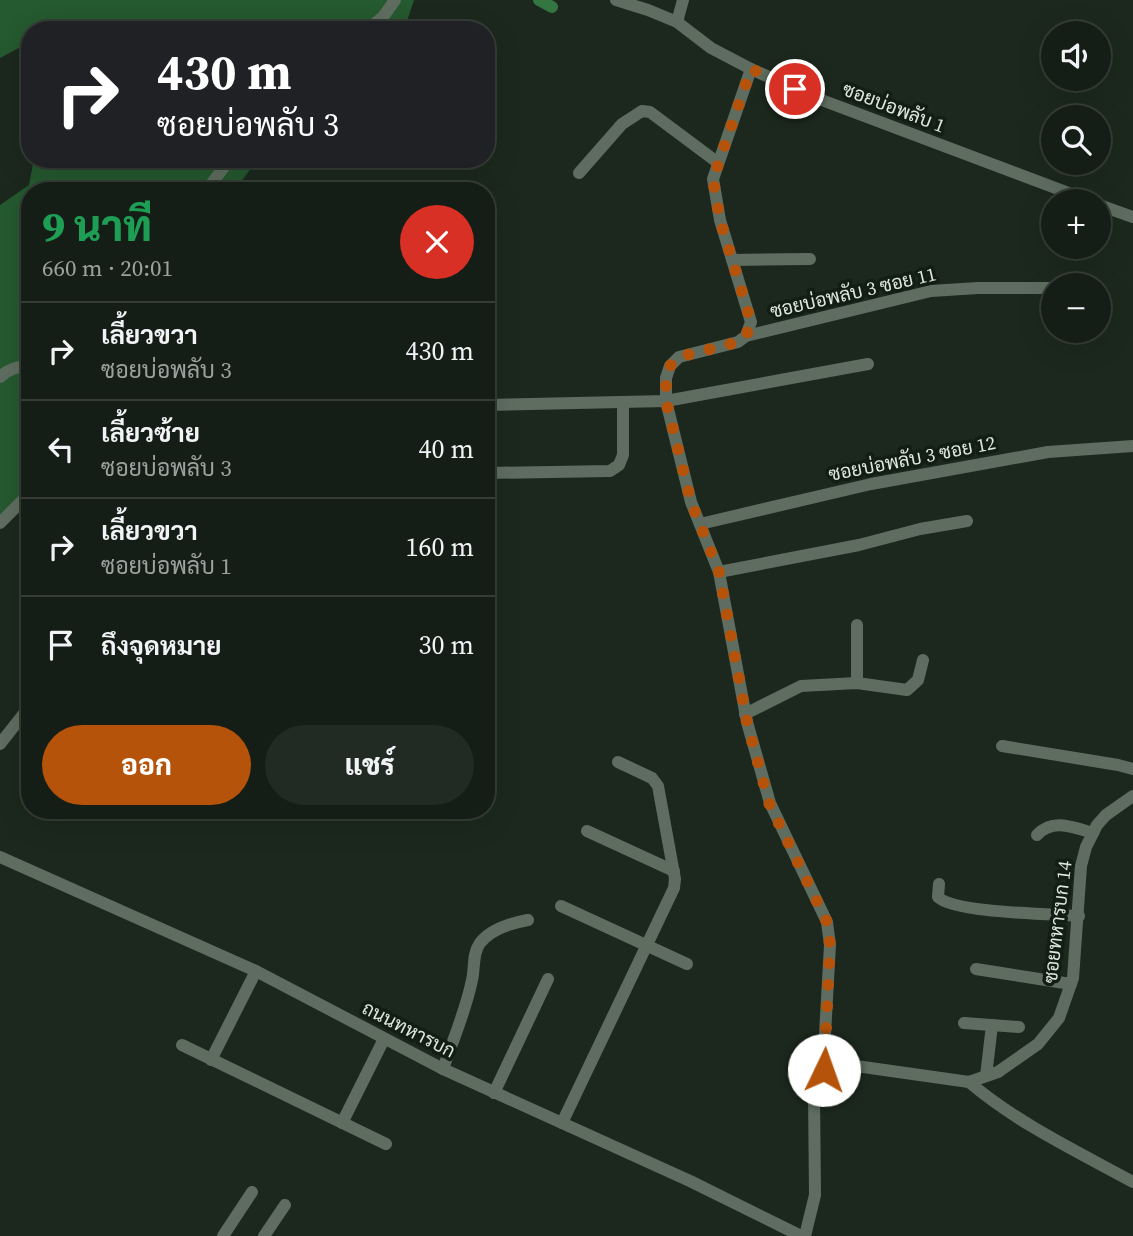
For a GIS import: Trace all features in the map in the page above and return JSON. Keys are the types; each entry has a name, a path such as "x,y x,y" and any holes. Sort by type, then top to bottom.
{"street":[{"path":"378,21 395,0"},
{"name":"ซอยบ่อพลับ 1","path":"616,0 677,22 710,48 811,96 1058,189"},
{"path":"677,22 683,0"},
{"path":"746,336 751,322 720,220 713,179 751,69"},
{"path":"579,173 622,124 642,111 650,112 718,162"},
{"path":"1111,209 1133,217"},
{"path":"732,260 810,259"},
{"name":"ซอยบ่อพลับ 3 ซอย 11","path":"824,1070 830,945 827,922 769,803 745,714 719,572 700,524 676,448 666,401 666,378 670,366 679,357 738,342 746,336 931,291 1041,288"},
{"path":"495,405 666,401 868,364"},
{"path":"0,377 10,369 21,366"},
{"path":"495,473 610,471 619,466 623,455 623,403"},
{"name":"ซอยบ่อพลับ 3 ซอย 12","path":"700,524 884,481 1048,452 1133,446"},
{"path":"0,523 21,502"},
{"path":"719,572 967,521"},
{"path":"857,625 857,683"},
{"path":"745,714 801,686 857,683 907,690 918,680 923,660"},
{"path":"0,744 21,717"},
{"path":"1002,746 1133,769"},
{"path":"562,1123 674,888 674,871 657,786 652,778 618,762"},
{"name":"ซอยทหารบก 14","path":"824,1070 842,1064 969,1082 1012,1064 1038,1044 1059,1018 1071,984 1079,916 1081,866 1086,847 1106,815 1133,796"},
{"path":"1037,835 1044,827 1051,825 1093,833"},
{"path":"587,831 674,871"},
{"name":"ถนนทหารบก","path":"0,857 256,971 443,1069 690,1181 803,1236"},
{"path":"939,884 938,897 945,903 981,909 1079,916"},
{"path":"561,906 687,964"},
{"path":"443,1069 472,980 474,957 479,945 489,933 528,920"},
{"path":"976,969 1071,984"},
{"path":"211,1060 256,971"},
{"path":"494,1093 548,979"},
{"path":"964,1023 1019,1027"},
{"path":"986,1076 992,1025"},
{"path":"342,1123 384,1039"},
{"path":"182,1045 386,1144"},
{"path":"803,1236 815,1195 814,1093 817,1080 824,1070"},
{"path":"969,1082 987,1098 1133,1182"},
{"path":"223,1236 252,1192"},
{"path":"264,1236 285,1205"}],"green space":[{"path":"0,0 414,0 407,21 21,21 21,47 0,58"},
{"path":"32,168 251,168 241,182 30,182"},
{"path":"21,191 21,501 0,523 0,205"}],"waterway":[{"path":"539,0 552,7"}],"route":[{"path":"795,89 751,69 713,179 720,220 751,322 746,336 738,342 679,357 670,366 666,378 666,401 691,502 719,572 747,722 769,803 827,922 830,945 824,1070"}]}
